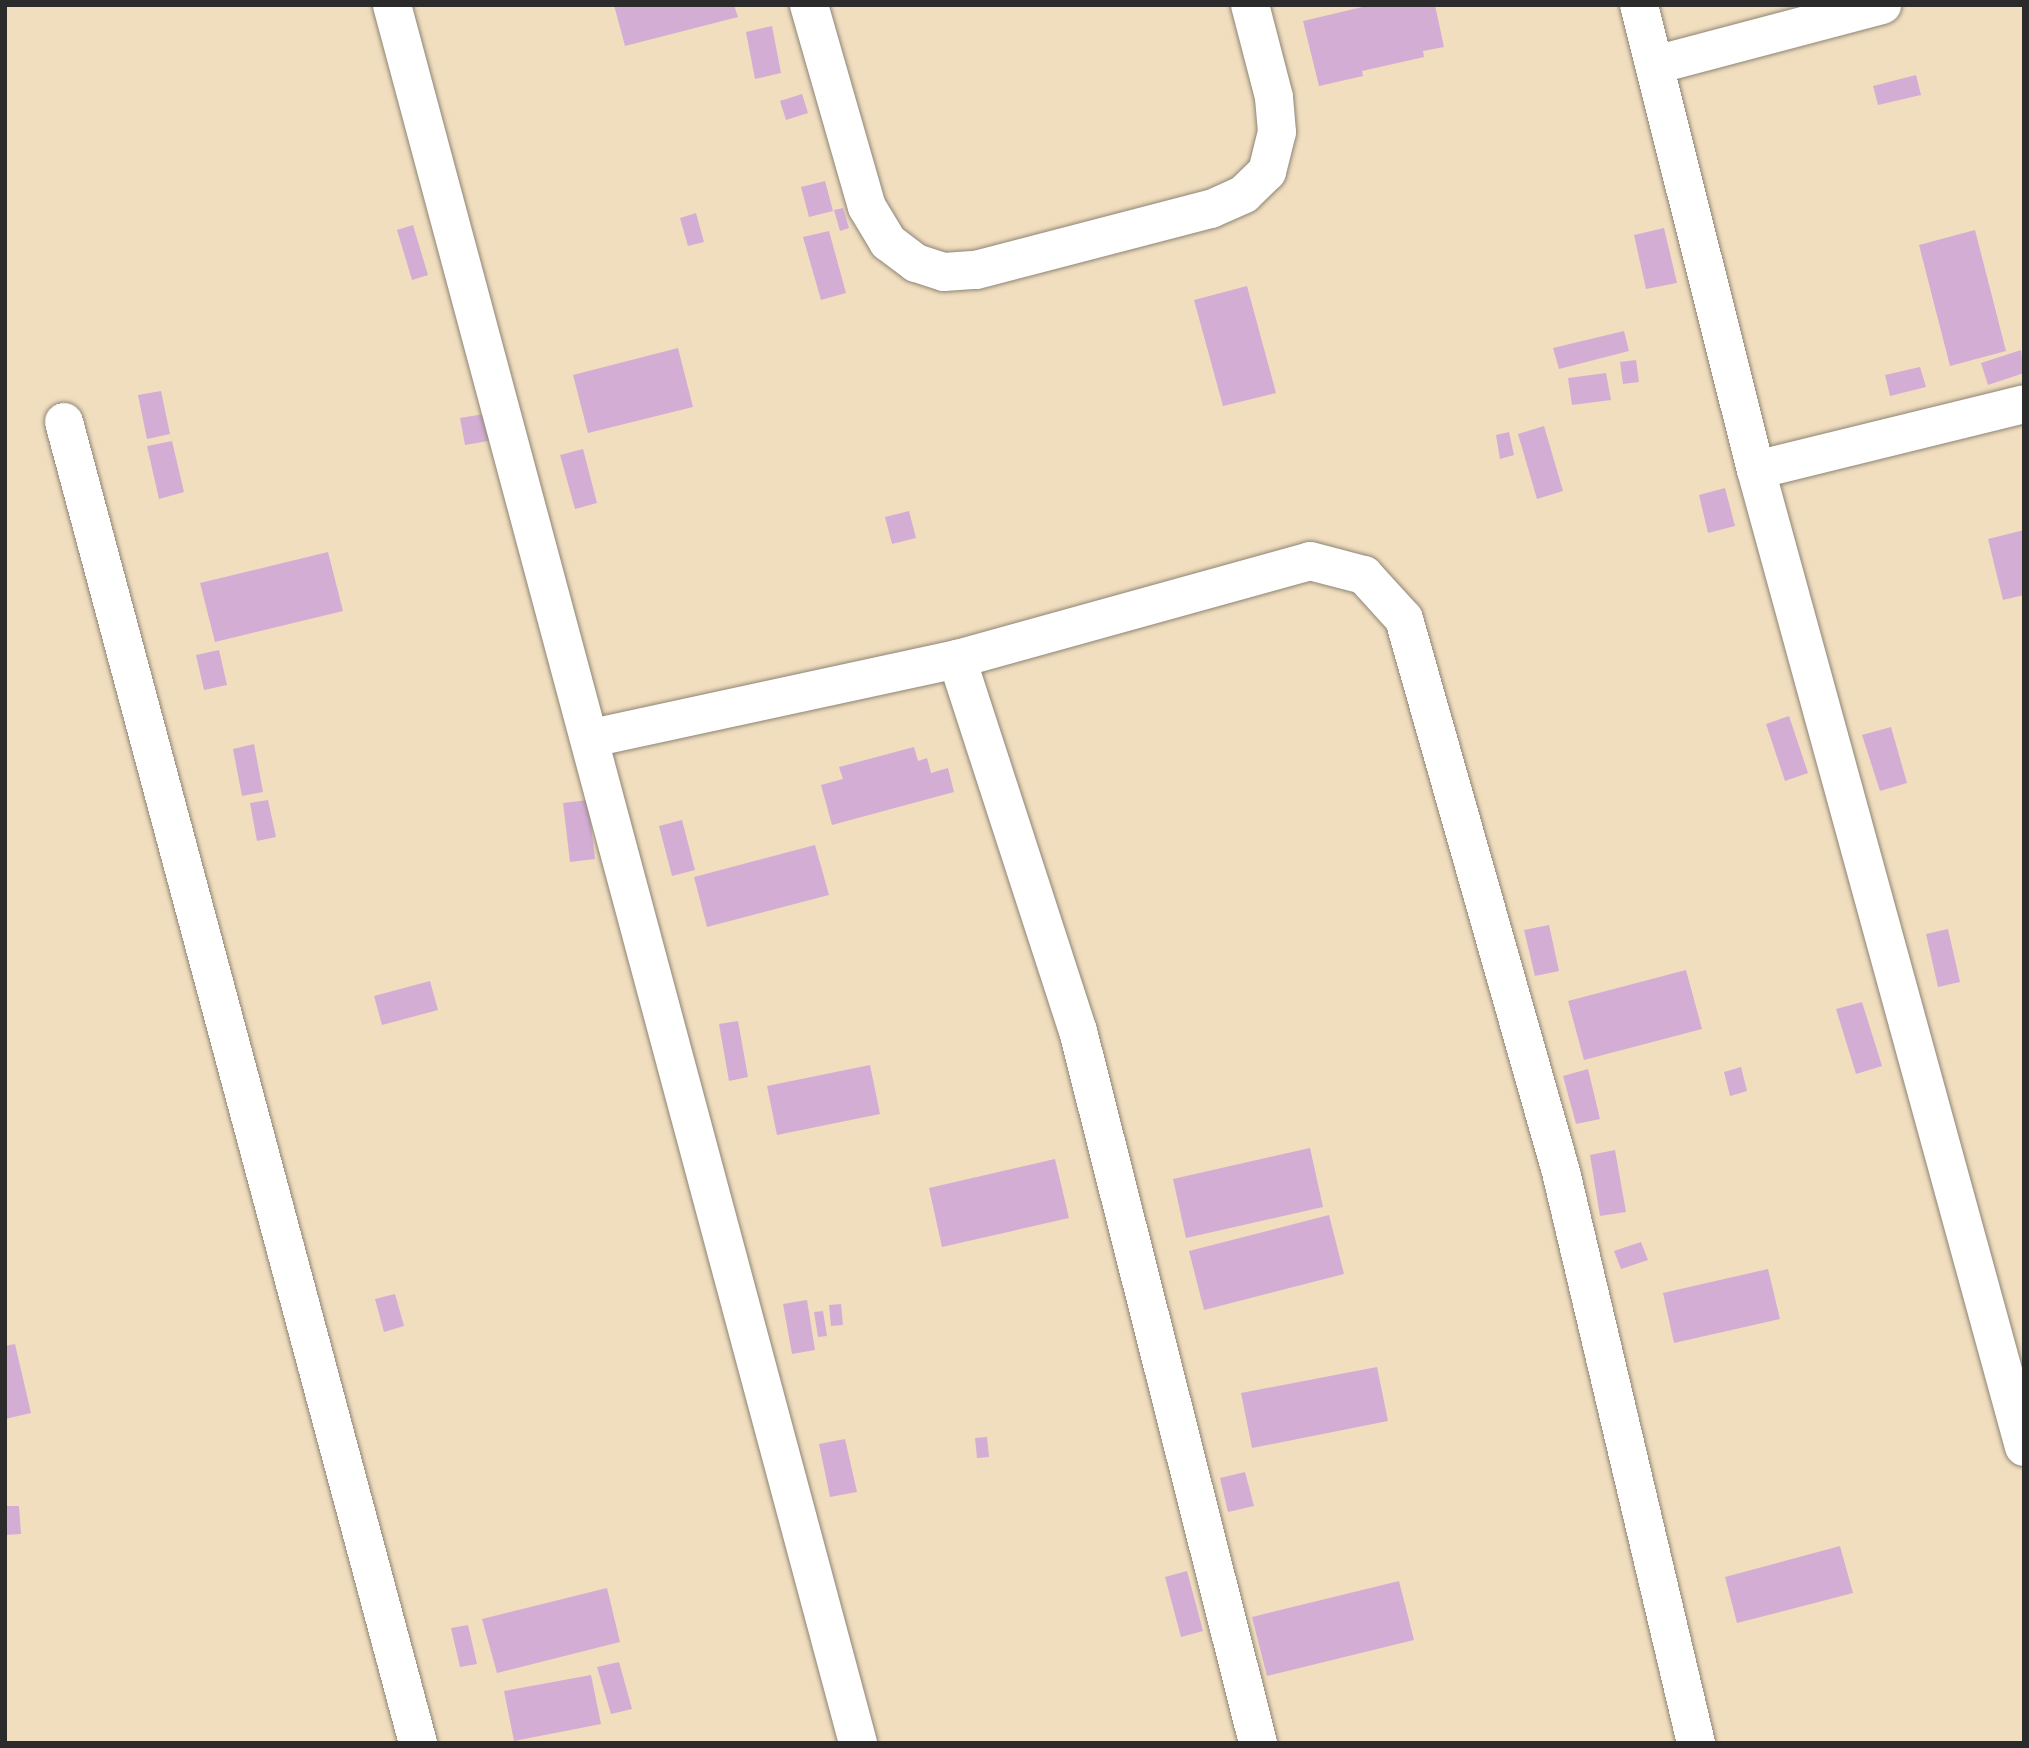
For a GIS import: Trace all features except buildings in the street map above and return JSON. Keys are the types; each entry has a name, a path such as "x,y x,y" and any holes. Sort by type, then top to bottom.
{"street":[{"path":"392,5 592,738 859,1743"},
{"path":"809,5 867,207 888,242 916,264 944,272 976,270 1081,243 1211,209 1244,194 1267,172 1277,132 1274,97 1250,5"},
{"path":"1639,5 1756,470 2024,1447"},
{"path":"1655,65 1882,5"},
{"path":"1756,470 2024,404"},
{"path":"64,422 418,1743"},
{"path":"592,738 957,659 1310,561 1364,575 1404,619 1561,1172 1692,1742"},
{"path":"957,659 1078,1031 1258,1743"}]}
